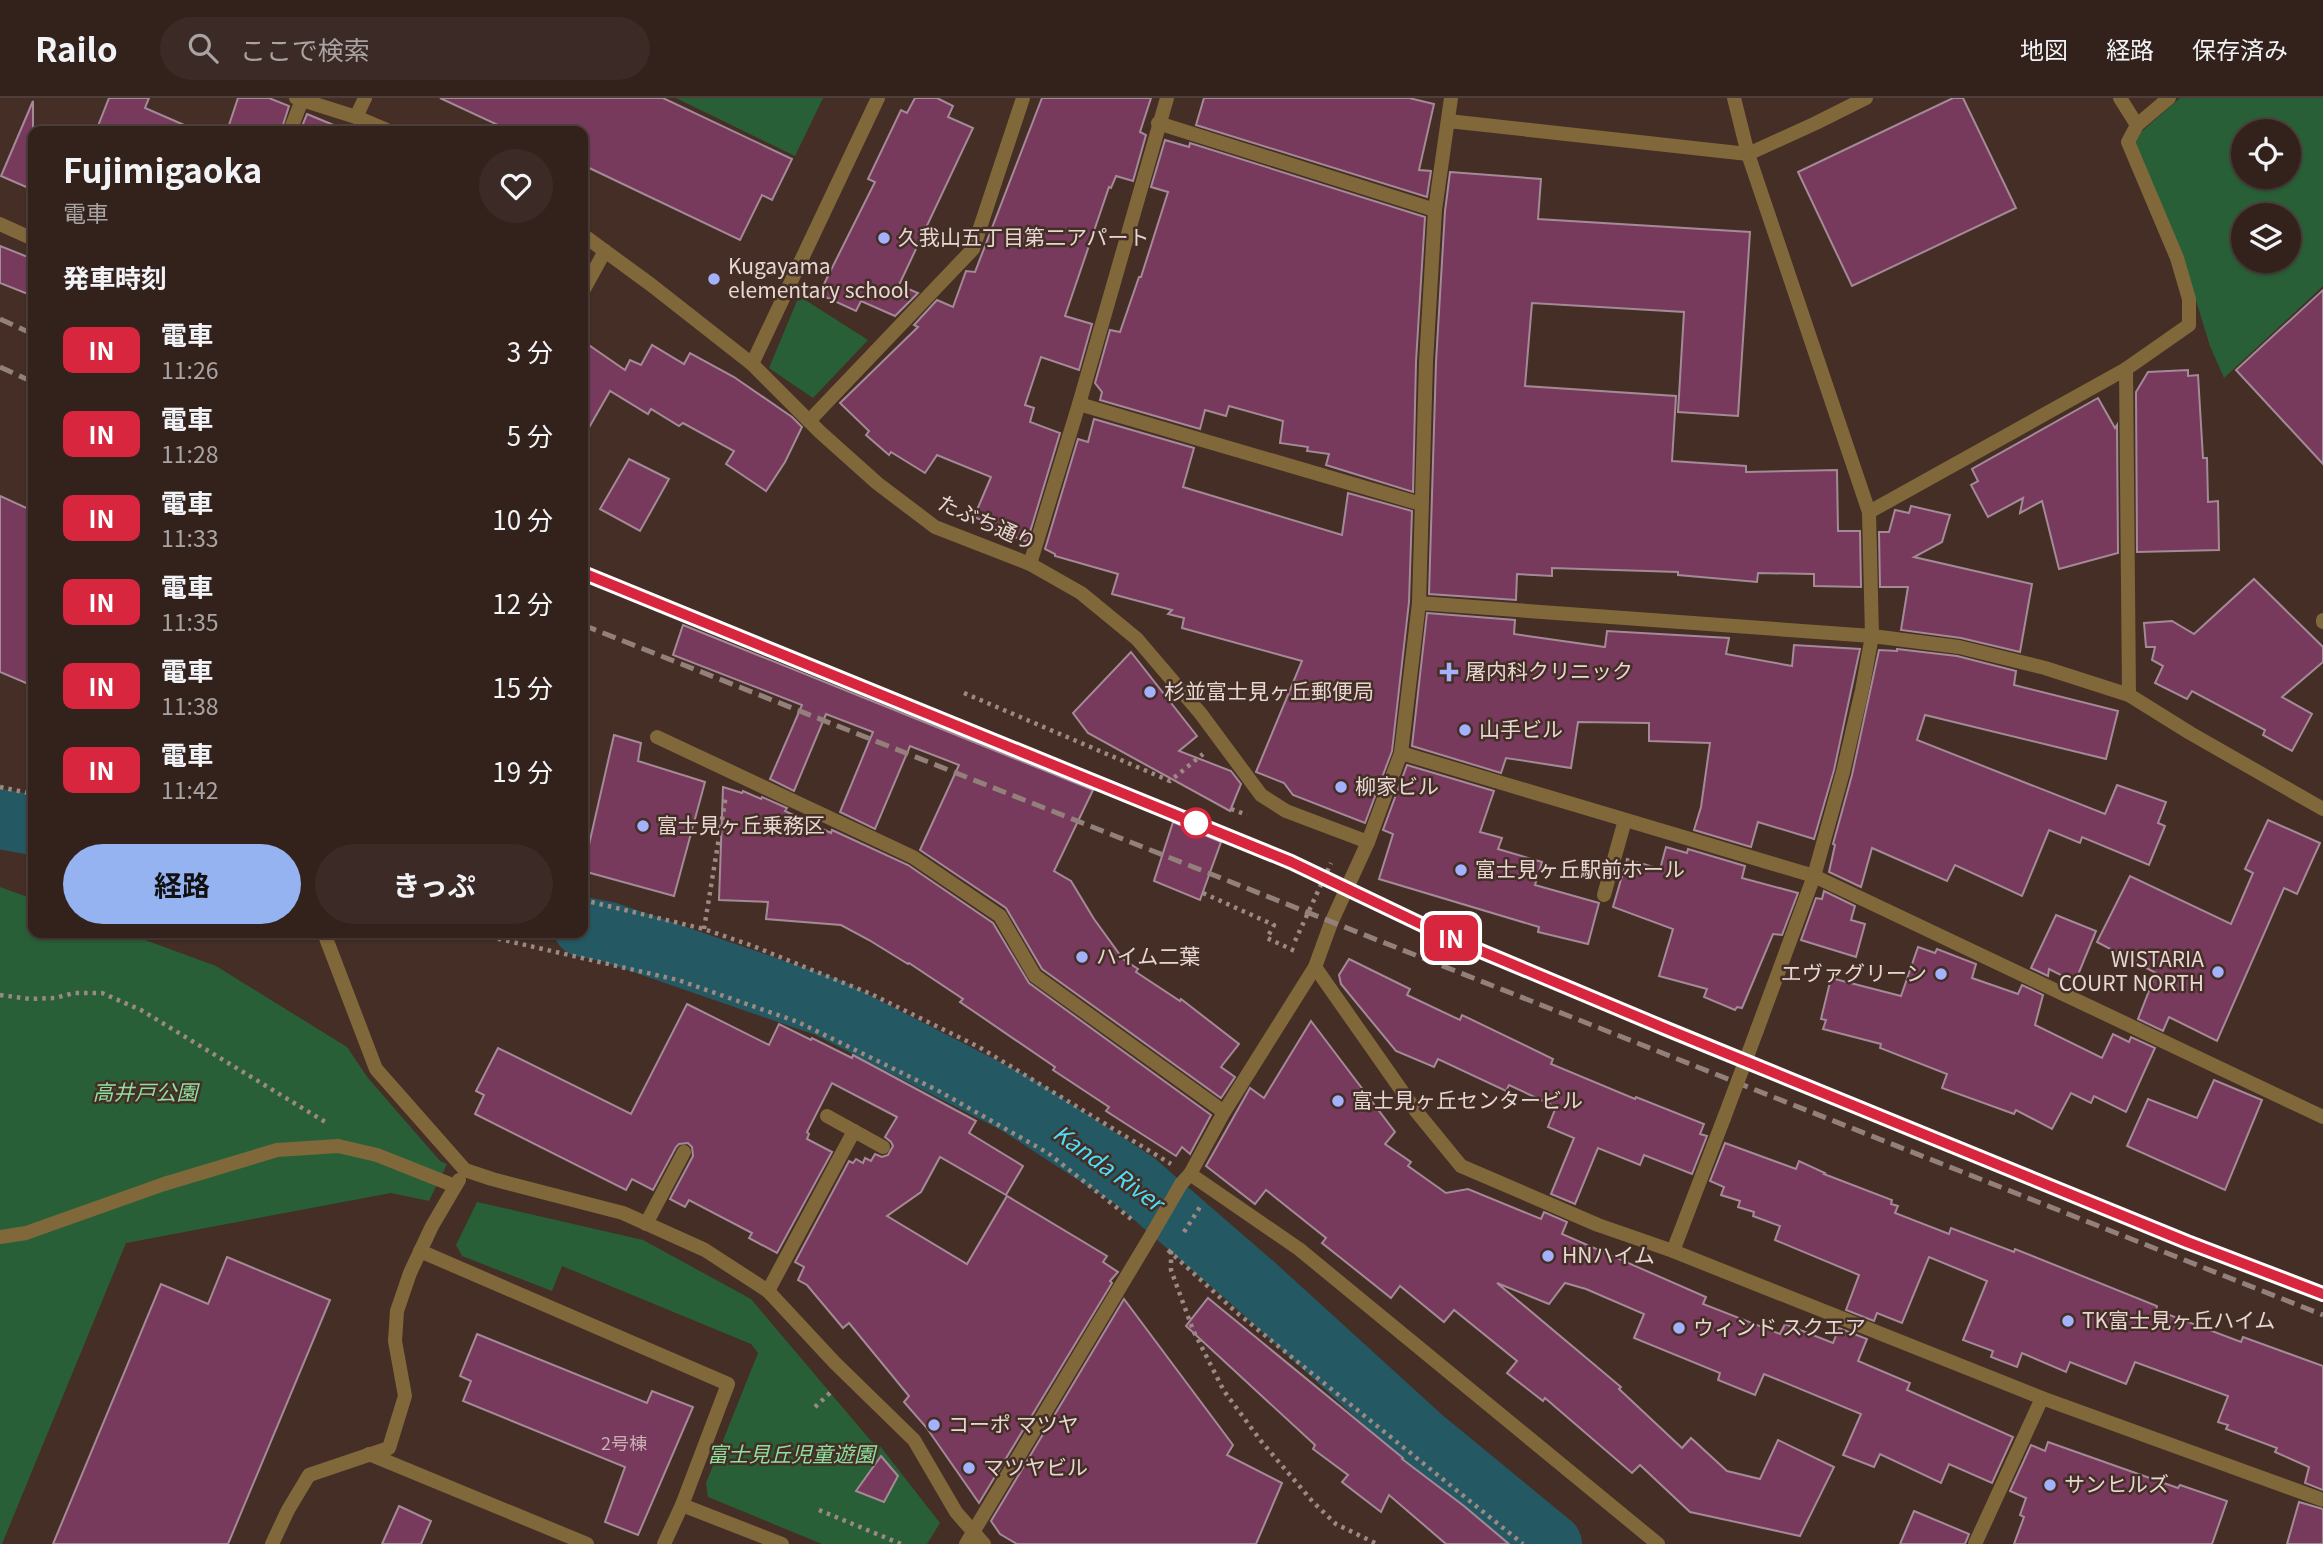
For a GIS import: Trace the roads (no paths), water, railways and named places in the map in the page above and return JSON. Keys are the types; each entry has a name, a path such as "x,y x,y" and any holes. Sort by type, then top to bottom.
{"street":[{"path":"356,117 365,98"},
{"path":"752,364 878,98"},
{"path":"809,421 973,249 1023,98"},
{"path":"1030,564 1167,98"},
{"path":"970,1539 1224,1112 1315,967 1331,923 1368,842 1401,752 1419,603 1426,362 1435,210 1451,98"},
{"path":"1673,1251 1814,876 1854,725 1872,636 1868,512 1748,154 1734,98"},
{"path":"1448,121 1748,154 1866,98"},
{"path":"2120,98 2137,125"},
{"path":"1868,512 2126,369 2189,325 2189,299 2177,258 2128,142 2137,125 2169,98"},
{"path":"291,126 299,99 377,126"},
{"path":"1158,123 1435,210"},
{"path":"0,224 28,237"},
{"name":"たぶち通り","path":"588,239 752,364 877,483 935,527 1030,564 1081,593 1137,639 1220,740 1261,795 1286,811 1368,842"},
{"path":"588,282 605,251"},
{"path":"2126,369 2129,695"},
{"path":"1079,404 1421,504"},
{"path":"1419,603 1872,636 1959,647 2045,668 2129,695 2323,809"},
{"path":"657,737 913,857 1000,916 1035,976 1224,1112"},
{"path":"1401,752 1814,876 2323,1117"},
{"path":"1604,895 1625,820"},
{"path":"326,938 376,1069 465,1170 623,1213 705,1250 768,1292 914,1440 970,1539 984,1544"},
{"path":"1315,967 1416,1111 1461,1166 1598,1224 1673,1251 2042,1398 2323,1500"},
{"path":"827,1116 883,1147"},
{"path":"768,1292 854,1131"},
{"path":"0,1237 26,1233 164,1184 288,1149 338,1146 377,1155 455,1186"},
{"path":"646,1224 684,1152"},
{"path":"272,1544 309,1475 389,1448 405,1396 395,1341 397,1311 420,1251 465,1170"},
{"path":"1185,1179 1299,1249 1658,1544"},
{"path":"420,1251 728,1384 664,1544"},
{"path":"1975,1544 2042,1398"},
{"path":"369,1454 587,1544"},
{"path":"682,1504 782,1544"}],"waterway":[{"name":"Kanda River","path":"0,819 28,824"},
{"name":"Kanda River","path":"588,928 609,932 829,1008 1016,1104 1135,1181 1254,1284 1423,1438 1552,1544"}],"railway":[{"path":"0,319 28,332"},
{"path":"0,367 28,380"},
{"path":"588,575 1291,862 1452,938 1669,1030 2323,1295"},
{"path":"588,627 2323,1315"}],"train":[{"name":"IN","path":"588,575 1291,862 1452,939 1669,1030 2187,1242 2323,1294"}],"place":[{"name":"久我山五丁目第二アパート","path":"884,238"},
{"name":"Kugayama elementary school","path":"714,279"},
{"name":"屠内科クリニック","path":"1449,672"},
{"name":"杉並富士見ヶ丘郵便局","path":"1150,692"},
{"name":"山手ビル","path":"1465,730"},
{"name":"柳家ビル","path":"1341,787"},
{"name":"富士見ヶ丘乗務区","path":"643,826"},
{"name":"富士見ヶ丘駅前ホール","path":"1461,870"},
{"name":"ハイム二葉","path":"1082,957"},
{"name":"WISTARIA COURT NORTH","path":"2218,972"},
{"name":"エヴァグリーン","path":"1941,974"},
{"name":"富士見ヶ丘センタービル","path":"1338,1101"},
{"name":"HNハイム","path":"1548,1256"},
{"name":"TK富士見ヶ丘ハイム","path":"2068,1321"},
{"name":"ウィンド スクエア","path":"1679,1328"},
{"name":"コーポ マツヤ","path":"934,1425"},
{"name":"マツヤビル","path":"969,1468"},
{"name":"サンヒルズ","path":"2050,1485"}],"park label":[{"name":"高井戸公園","path":"145,1093"},
{"name":"富士見丘児童遊園","path":"791,1455"}]}
